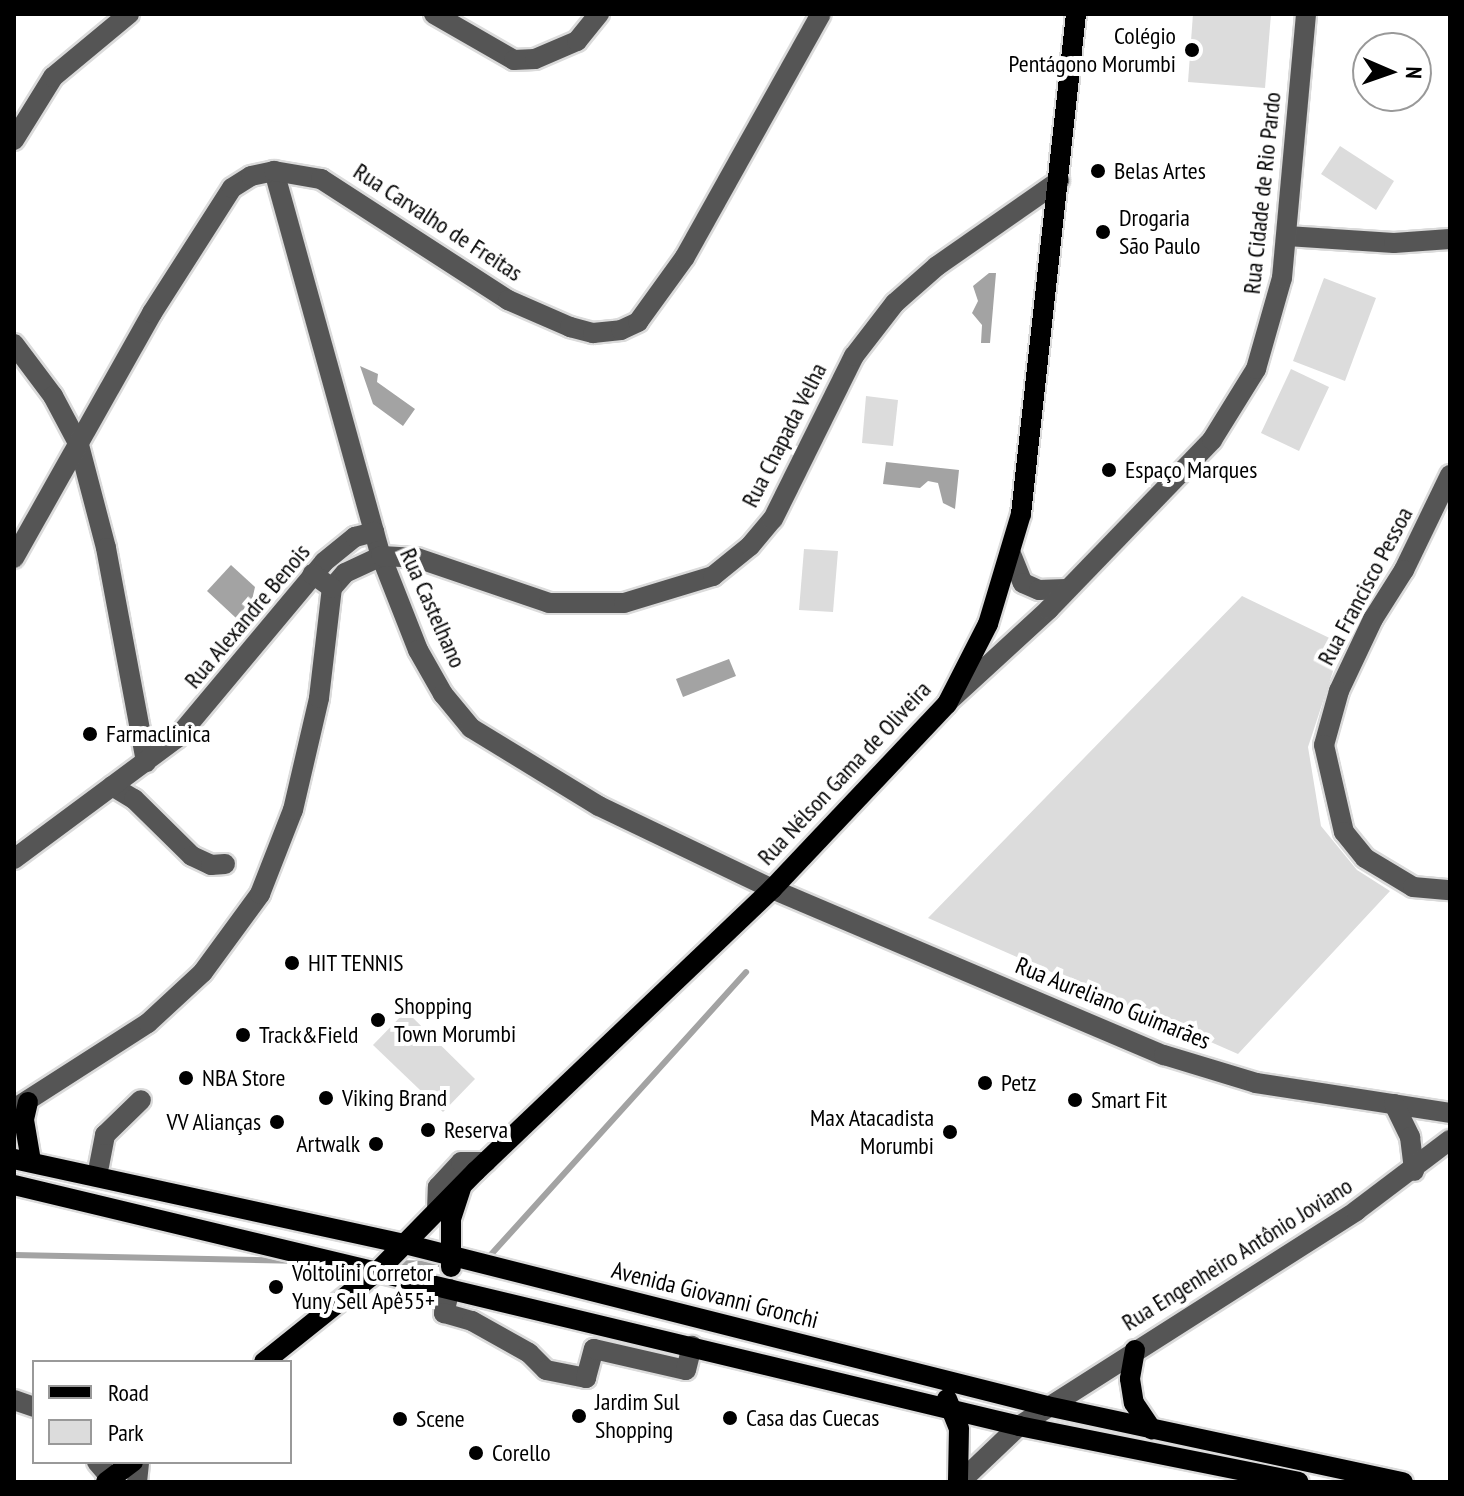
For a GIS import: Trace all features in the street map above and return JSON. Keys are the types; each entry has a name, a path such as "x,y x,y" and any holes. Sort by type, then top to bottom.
{"main road":[{"name":"Rua Nélson Gama de Oliveira","path":"266,1360 379,1270 463,1183 772,889 947,704 988,624 1021,514 1076,14"},
{"path":"21,1105 24,1120 23,1160"},
{"name":"Avenida Giovanni Gronchi","path":"23,1160 405,1244 934,1375 1047,1406 1403,1482"},
{"path":"453,1290 451,1219 463,1183"},
{"path":"14,1185 379,1270 1019,1426 1298,1482"},
{"path":"1135,1350 1130,1379 1134,1403 1152,1430"},
{"path":"934,1375 952,1408 961,1457 959,1482"},
{"path":"108,1480 133,1464"}],"street":[{"path":"14,140 53,77 129,14"},
{"path":"444,17 503,56 535,59 577,41 599,14"},
{"name":"Rua Carvalho de Freitas","path":"14,558 214,209 232,188 251,176 274,171 298,171 348,193 508,300 570,327 593,333 621,330 638,322 685,257 821,14"},
{"name":"Rua Cidade de Rio Pardo","path":"947,704 1140,517 1230,416 1256,369 1274,318 1287,236 1306,14"},
{"name":"Rua Castelhano","path":"274,171 381,556 418,650 443,694 471,728 599,806 772,889"},
{"name":"Rua Chapada Velha","path":"381,556 417,558 549,603 624,603 713,576 750,546 773,519 854,356 895,303 937,266 1059,181"},
{"path":"1287,236 1394,243 1450,239"},
{"path":"14,344 53,396 79,445 106,548 146,762"},
{"name":"Rua Francisco Pessoa","path":"1450,475 1404,570 1373,619 1339,691 1324,745 1344,832 1365,858 1413,887 1450,890"},
{"name":"Rua Alexandre Benois","path":"14,859 190,726 313,574 336,551 374,532"},
{"path":"1011,554 1023,583 1039,590 1066,589"},
{"path":"21,1105 148,1023 203,972 260,894 293,810 319,698 332,588 345,573 381,556"},
{"path":"313,574 332,588"},
{"path":"112,786 134,799 192,856 211,865 225,864"},
{"name":"Rua Aureliano Guimarães","path":"772,889 1164,1055 1256,1083 1450,1113"},
{"path":"99,1166 105,1135 141,1100"},
{"path":"1394,1104 1410,1137 1414,1171"},
{"name":"Rua Engenheiro Antônio Joviano","path":"959,1482 1019,1426 1047,1406 1414,1171 1450,1140"},
{"path":"437,1211 438,1187 461,1162 486,1162"},
{"path":"453,1290 444,1313 472,1321 529,1353 546,1370 586,1378 594,1349 686,1370 692,1346"}],"green space":[{"path":"1193,14 1271,14 1265,88 1188,82"},
{"path":"1340,146 1394,181 1376,210 1321,174"},
{"path":"1324,278 1376,298 1345,381 1293,361"},
{"path":"1291,369 1329,387 1299,451 1261,433"},
{"path":"866,396 898,400 893,446 862,443"},
{"path":"804,549 838,551 833,612 799,610"},
{"path":"1242,596 1342,644 1308,747 1321,826 1357,870 1390,891 1238,1054 928,918"},
{"path":"406,1011 475,1079 443,1112 373,1045"}],"shaded area":[{"path":"989,273 996,273 990,343 981,343 982,325 972,313 978,301 973,286"},
{"path":"360,366 378,374 377,382 415,409 403,426 373,404"},
{"path":"886,462 959,470 955,509 943,503 938,483 928,481 920,488 883,484"},
{"path":"231,565 255,587 252,600 236,618 207,591"},
{"path":"729,659 736,676 683,697 676,679"}],"waterway":[{"path":"486,1260 746,972"},
{"path":"14,1255 293,1261"},
{"path":"392,1263 449,1264"}],"place":[{"name":"Colégio Pentágono Morumbi","path":"1192,50"},
{"name":"Belas Artes","path":"1098,171"},
{"name":"Drogaria São Paulo","path":"1103,232"},
{"name":"Espaço Marques","path":"1109,470"},
{"name":"Farmaclinica","path":"90,734"},
{"name":"HIT TENNIS","path":"292,963"},
{"name":"Shopping Town Morumbi","path":"378,1020"},
{"name":"Track&Field","path":"243,1035"},
{"name":"NBA Store","path":"186,1078"},
{"name":"Petz","path":"985,1083"},
{"name":"Viking Brand","path":"326,1098"},
{"name":"Smart Fit","path":"1075,1100"},
{"name":"VV Alianças","path":"277,1122"},
{"name":"Reserva","path":"428,1130"},
{"name":"Max Atacadista Morumbi","path":"950,1132"},
{"name":"Artwalk","path":"376,1144"},
{"name":"Voltolini Corretor Yuny Sell Apê55+","path":"276,1287"},
{"name":"Jardim Sul Shopping","path":"579,1416"},
{"name":"Casa das Cuecas","path":"730,1418"},
{"name":"Scene","path":"400,1419"},
{"name":"Corello","path":"476,1453"}]}
